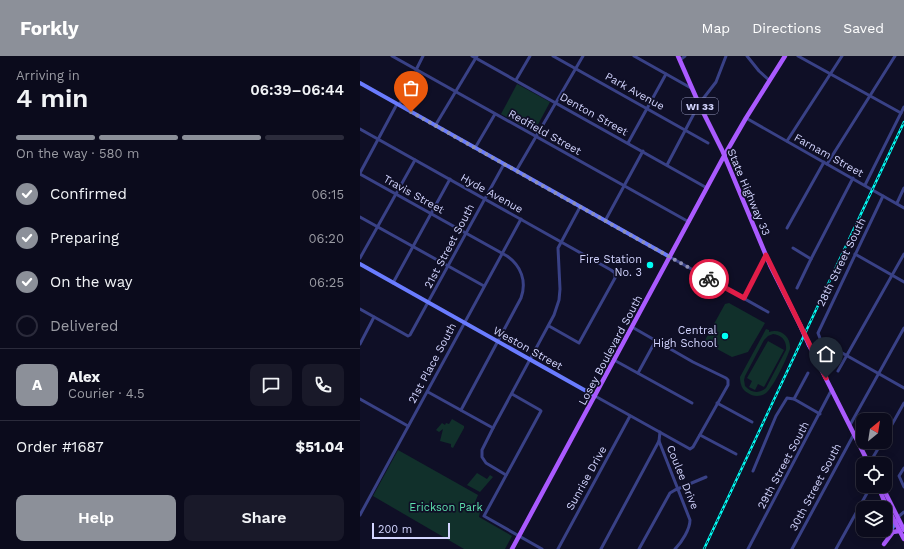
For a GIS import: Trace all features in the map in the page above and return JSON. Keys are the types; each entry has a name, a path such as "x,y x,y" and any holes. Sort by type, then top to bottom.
{"main road":[{"name":"Losey Boulevard South","path":"512,549 724,156 785,56"},
{"name":"State Highway 33","path":"679,58 724,156 766,255 866,457"},
{"path":"881,493 895,523 901,530"},
{"path":"886,493 898,517 904,539"},
{"path":"883,547 893,532 901,530"}],"street":[{"name":"Redfield Street","path":"392,56 688,222"},
{"path":"360,173 417,70 423,56"},
{"name":"Denton Street","path":"472,56 707,188"},
{"path":"516,80 530,56"},
{"name":"Park Avenue","path":"553,56 708,143"},
{"path":"516,171 583,56"},
{"path":"634,56 692,88"},
{"path":"679,58 685,56"},
{"path":"667,165 699,104 716,82 726,56"},
{"path":"747,56 754,66 770,80"},
{"path":"798,56 901,113"},
{"path":"787,141 842,56"},
{"path":"788,228 825,163 895,56"},
{"path":"435,126 476,57"},
{"path":"628,143 666,74"},
{"path":"360,83 768,312"},
{"path":"864,185 904,107"},
{"path":"475,148 495,114"},
{"name":"Farnam Street","path":"746,118 854,178 904,208"},
{"name":"Hyde Avenue","path":"360,129 485,198 615,273 615,278 579,343 549,326"},
{"path":"606,221 643,152"},
{"path":"360,258 415,160"},
{"name":"21st Street South","path":"374,317 408,336 410,335 504,164"},
{"name":"Travis Street","path":"360,173 511,259 518,267 522,275 524,286 520,301 461,410"},
{"path":"797,288 854,178"},
{"path":"393,283 450,179"},
{"path":"897,204 904,188"},
{"name":"28th Street South","path":"847,355 821,341 818,336 819,329 883,196"},
{"path":"506,475 489,466 482,457 483,446 557,309 560,296 558,253 580,207"},
{"path":"360,217 484,286"},
{"name":"21st Place South","path":"360,516 521,219"},
{"path":"793,248 811,259"},
{"path":"855,254 904,282"},
{"path":"838,371 904,254"},
{"path":"744,298 766,255"},
{"name":"Weston Street","path":"360,264 688,448 693,448 700,435"},
{"path":"360,309 374,317 360,344"},
{"path":"632,327 728,380 700,435 736,454"},
{"path":"850,424 904,328"},
{"path":"638,373 656,340"},
{"path":"847,355 904,388"},
{"path":"614,360 692,403"},
{"path":"794,399 808,373"},
{"name":"29th Street South","path":"748,549 832,389"},
{"path":"428,392 493,428"},
{"path":"512,394 540,410 540,413 484,516 542,549"},
{"path":"753,471 776,416 787,398 794,399 820,414"},
{"path":"360,399 408,426"},
{"path":"717,403 752,422"},
{"path":"892,424 904,403"},
{"name":"Sunrise Drive","path":"558,549 630,416"},
{"name":"Coulee Drive","path":"660,432 659,442 689,516 690,522 689,527 675,549"},
{"name":"30th Street South","path":"792,549 854,434"},
{"path":"601,549 659,442"},
{"path":"904,468 899,476 904,487"},
{"path":"639,549 667,497 672,491 706,478"},
{"path":"836,549 867,493"},
{"path":"883,547 898,517 904,512"}],"green space":[{"path":"517,84 550,102 534,132 501,114"},
{"path":"729,303 765,323 748,352 732,357 704,342 725,304"},
{"path":"766,329 769,330 769,332 781,332 787,337 790,349 776,379 766,393 755,396 746,392 741,384 740,377","holes":["773,334 785,341 786,350 766,388 758,392 752,391 745,386 745,376 764,340 768,336"]},
{"path":"768,341 784,350 764,387 758,384 755,390 749,387 752,381 747,378"},
{"path":"452,419 464,426 453,448 451,447 451,444 440,441 443,429 439,432 436,430 442,423 445,425 446,423 449,424"},
{"name":"Erickson Park","path":"398,450 478,495 473,507 480,512 479,517 512,536 505,549 464,549 373,496"},
{"path":"477,473 487,479 490,475 493,477 480,492 467,485"}],"railway":[{"path":"704,549 904,122"}],"way so far":[{"path":"411,112 709,279"}],"place":[{"name":"Fire Station No. 3","path":"650,265"},
{"name":"Central High School","path":"725,336"}],"route":[{"path":"709,279 744,298 766,255 826,378"}]}
